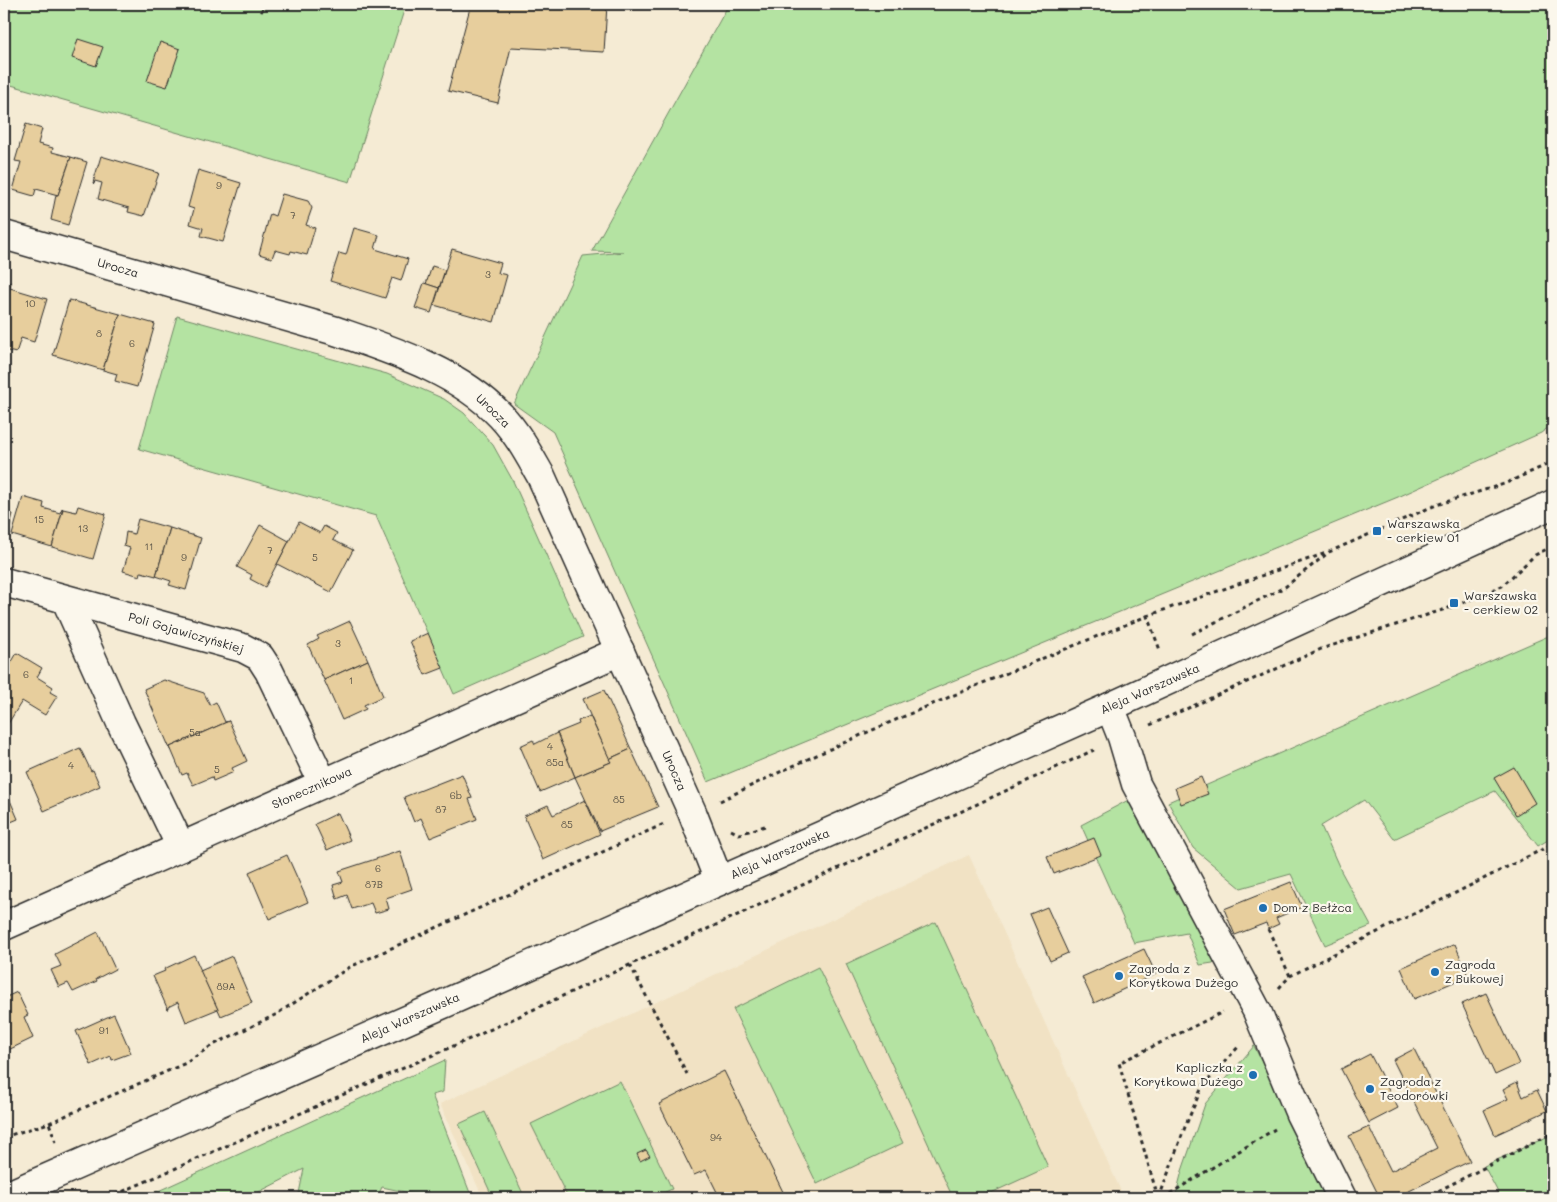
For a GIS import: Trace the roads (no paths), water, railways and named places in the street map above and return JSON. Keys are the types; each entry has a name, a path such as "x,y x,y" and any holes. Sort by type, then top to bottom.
{"street":[{"name":"Urocza","path":"4,235 336,331 414,360 446,375 477,395 501,416 522,442 541,476 692,812 719,881"},
{"name":"Aleja Warszawska","path":"4,1197 1110,707 1553,504"},
{"name":"Poli Gojawiczyńskiej","path":"4,582 243,648 260,657 270,672 323,783"},
{"path":"66,600 121,723 181,847"},
{"name":"Słonecznikowa","path":"4,926 620,651"},
{"path":"1110,707 1122,737 1136,784 1254,1005 1300,1114 1342,1198"}],"place":[{"name":"Warszawska - cerkiew 01","path":"1377,531"},
{"name":"Warszawska - cerkiew 02","path":"1454,603"},
{"name":"Dom z Bełżca","path":"1263,908"},
{"name":"Zagroda z Bukowej","path":"1435,972"},
{"name":"Zagroda z Korytkowa Dużego","path":"1119,976"},
{"name":"Kapliczka z Korytkowa Dużego","path":"1253,1075"},
{"name":"Zagroda z Teodorówki","path":"1370,1089"}]}
